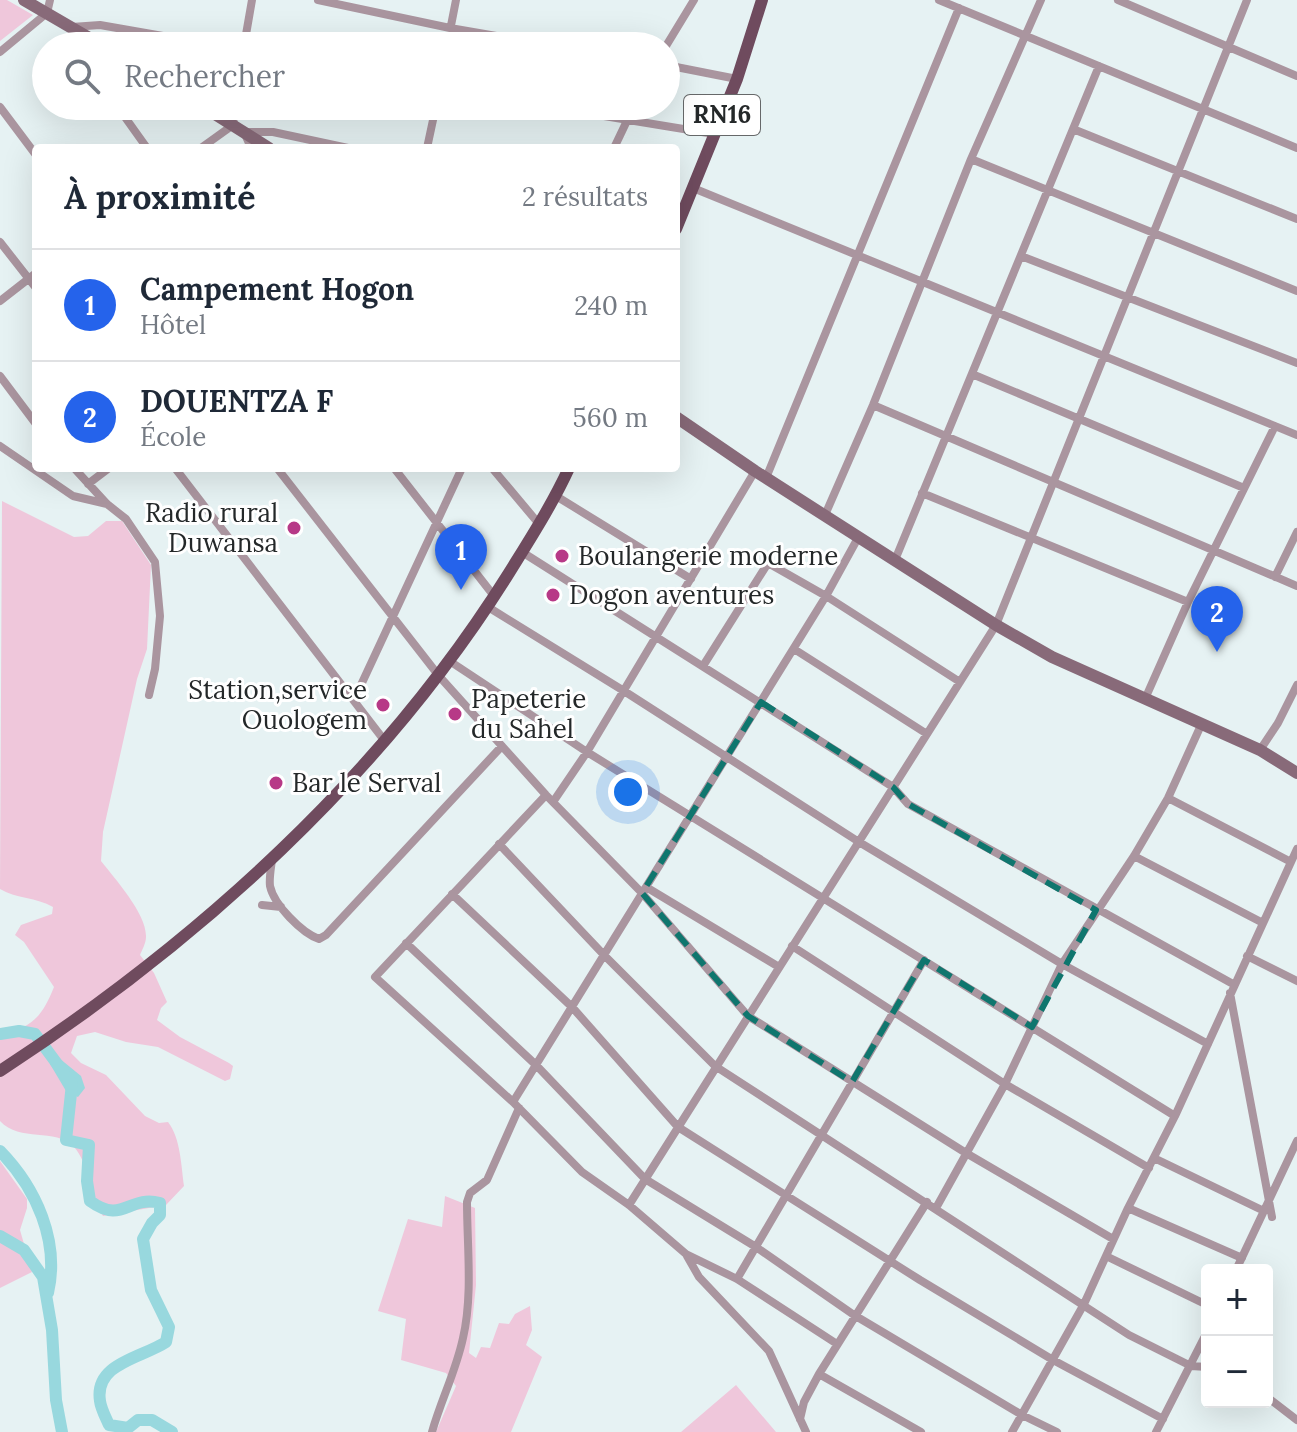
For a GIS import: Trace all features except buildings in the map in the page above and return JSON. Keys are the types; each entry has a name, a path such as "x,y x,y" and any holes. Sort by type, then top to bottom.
{"main road":[{"path":"24,0 48,6 80,32"},
{"name":"RN16","path":"681,206 693,188 737,79 762,0"},
{"path":"225,120 263,144"},
{"path":"680,420 996,625 1052,657 1260,750 1297,773"},
{"path":"0,1071 121,986 207,917 316,815 451,662 522,552 567,472"}],"street":[{"path":"246,32 252,0"},
{"path":"318,0 473,32"},
{"path":"449,32 456,0"},
{"path":"675,32 694,0"},
{"path":"939,0 1297,148"},
{"path":"825,515 873,405 971,159 1041,0"},
{"path":"1118,0 1297,76"},
{"path":"629,1205 996,625 1247,0"},
{"path":"0,52 48,6"},
{"path":"553,802 760,474 857,255 959,8"},
{"path":"73,32 72,27 100,25 140,32"},
{"path":"895,560 1099,66"},
{"path":"680,68 737,79"},
{"path":"0,107 32,150"},
{"path":"127,120 144,144"},
{"path":"237,120 238,128 248,144"},
{"path":"428,144 433,120"},
{"path":"616,144 628,120"},
{"path":"634,120 714,134"},
{"path":"208,144 238,128 329,144"},
{"path":"1073,129 1297,219"},
{"path":"971,159 1297,291"},
{"path":"693,188 1297,435"},
{"path":"0,242 32,276 0,301"},
{"path":"1021,256 1297,363"},
{"path":"972,374 1244,488"},
{"path":"0,376 32,419"},
{"path":"873,405 1297,586"},
{"path":"1145,699 1188,602 1275,426"},
{"path":"0,446 32,468"},
{"path":"38,472 73,496 107,504"},
{"path":"78,472 107,504 126,519 155,562 160,616 149,695"},
{"path":"88,484 104,472"},
{"path":"178,472 384,740"},
{"path":"280,472 439,676 546,795 644,890 748,1016 966,1153 1113,1239"},
{"path":"397,472 491,602 859,842 1062,964 1208,1044"},
{"path":"354,700 460,472"},
{"path":"495,472 539,524"},
{"path":"922,493 1188,602"},
{"path":"556,496 691,579"},
{"path":"1275,577 1297,532"},
{"path":"432,1432 464,1334 468,1281 467,1202 470,1193 487,1180 516,1105 536,1065 794,649 859,536"},
{"path":"522,552 893,787 908,804 1231,988 1269,1200 1268,1214 1239,1264"},
{"path":"703,666 768,563 826,596 960,682"},
{"path":"794,649 927,734"},
{"path":"451,662 587,752 1175,1116"},
{"path":"1260,750 1297,685"},
{"path":"936,1208 1005,1084 1062,964 1134,856 1168,798 1202,723"},
{"path":"272,858 270,883 281,907 312,937 319,939 502,746"},
{"path":"546,795 375,977 516,1105 582,1172 629,1205 686,1254 737,1279 837,1344"},
{"path":"1168,798 1291,862"},
{"path":"499,844 715,1066 1129,1335 1191,1366 1201,1367"},
{"path":"1012,1432 1084,1304 1175,1116 1297,849"},
{"path":"1134,856 1263,923"},
{"path":"644,890 779,967"},
{"path":"452,894 572,1007 678,1127 1053,1360 1163,1419"},
{"path":"262,905 281,907"},
{"path":"406,943 536,1065 645,1179 756,1247 854,1315 1022,1415 1057,1432"},
{"path":"792,946 1005,1084 1149,1168"},
{"path":"1247,956 1297,981"},
{"path":"737,1279 924,960"},
{"path":"1269,1200 1297,1141"},
{"path":"1154,1158 1268,1214"},
{"path":"800,1419 804,1402 819,1374 927,1202"},
{"path":"1128,1208 1242,1258"},
{"path":"686,1254 699,1277 769,1351 806,1432"},
{"path":"1106,1256 1201,1302"},
{"path":"1156,1432 1205,1336"},
{"path":"819,1374 921,1432"},
{"path":"1273,1402 1297,1420"}],"highlighted area":[{"path":"761,702 893,787 908,804 1096,910 1032,1027 924,960 852,1082 748,1016 642,893"}],"shaded area":[{"path":"0,0 7,0 33,15 0,41"},
{"path":"2,501 74,537 88,536 106,521 122,521 151,565 147,649 137,679 103,832 101,861 129,897 145,928 146,939 140,955 154,973 167,1002 157,1020 180,1037 233,1066 230,1079 225,1081 158,1047 126,1042 95,1032 77,1036 71,1053 81,1063 106,1075 145,1116 159,1123 168,1122 176,1136 184,1186 166,1205 103,1216 83,1161 74,1147 57,1138 17,1132 0,1121 0,1034 34,1020 54,987 24,942 15,935 21,925 52,914 53,907 0,889"},
{"path":"0,1161 27,1199 20,1230 32,1272 0,1288"},
{"path":"445,1196 475,1208 476,1285 469,1353 476,1358 481,1347 490,1348 499,1323 509,1324 515,1314 530,1306 532,1330 526,1345 542,1357 511,1432 436,1432 456,1386 446,1373 401,1360 406,1319 378,1311 408,1219 442,1227"},
{"path":"736,1385 776,1432 681,1432"}],"water":[{"path":"59,1058 81,1076 85,1088 78,1097 66,1091 50,1064"}],"waterway":[{"path":"0,1034 19,1031 35,1034 72,1084 66,1140 89,1145 87,1181 90,1201 110,1210 140,1203 160,1203 160,1215 143,1239 151,1290 169,1327 166,1342 112,1370 100,1388 100,1401 109,1425 128,1428 138,1420 152,1420 172,1432"},
{"path":"0,1151 24,1181 42,1216 51,1254 48,1293"},
{"path":"0,1236 24,1250 43,1277 52,1330 56,1400 62,1432"}],"place":[{"name":"Radio rural Duwansa","path":"294,528"},
{"name":"Boulangerie moderne","path":"562,556"},
{"name":"Campement Hogon","path":"461,590"},
{"name":"Dogon aventures","path":"553,595"},
{"name":"DOUENTZA F","path":"1217,652"},
{"name":"Station,service Ouologem","path":"383,705"},
{"name":"Papeterie du Sahel","path":"455,714"},
{"name":"Bar le Serval","path":"276,783"}]}
